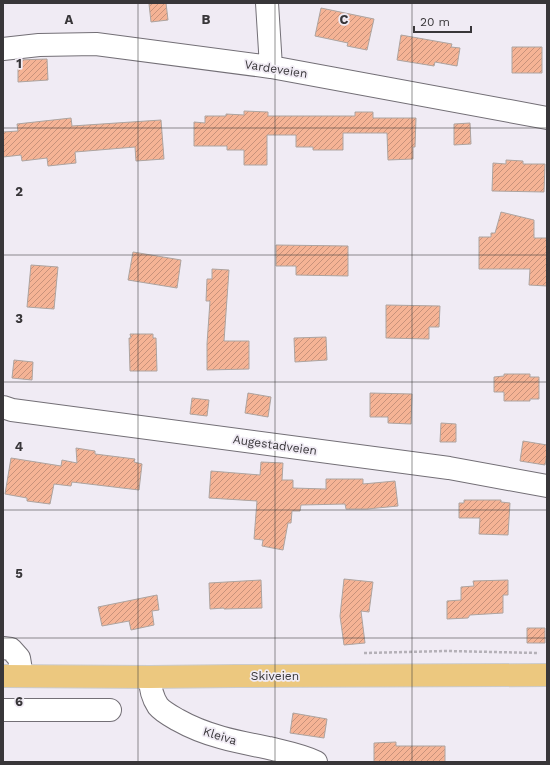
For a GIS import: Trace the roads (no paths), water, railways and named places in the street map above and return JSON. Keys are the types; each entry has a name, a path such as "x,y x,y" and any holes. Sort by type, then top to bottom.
{"main road":[{"name":"Skiveien","path":"13,676 150,677 547,675"}],"street":[{"path":"267,3 271,67"},
{"name":"Vardeveien","path":"3,49 39,45 96,44 271,67 547,118"},
{"name":"Augestadveien","path":"3,407 12,410 449,468 547,486"},
{"path":"3,648 11,649 19,658 13,676"},
{"name":"Kleiva","path":"150,677 150,688 158,706 165,713 184,723 209,734 289,753 311,759 316,762"},
{"path":"3,710 110,710"}]}
